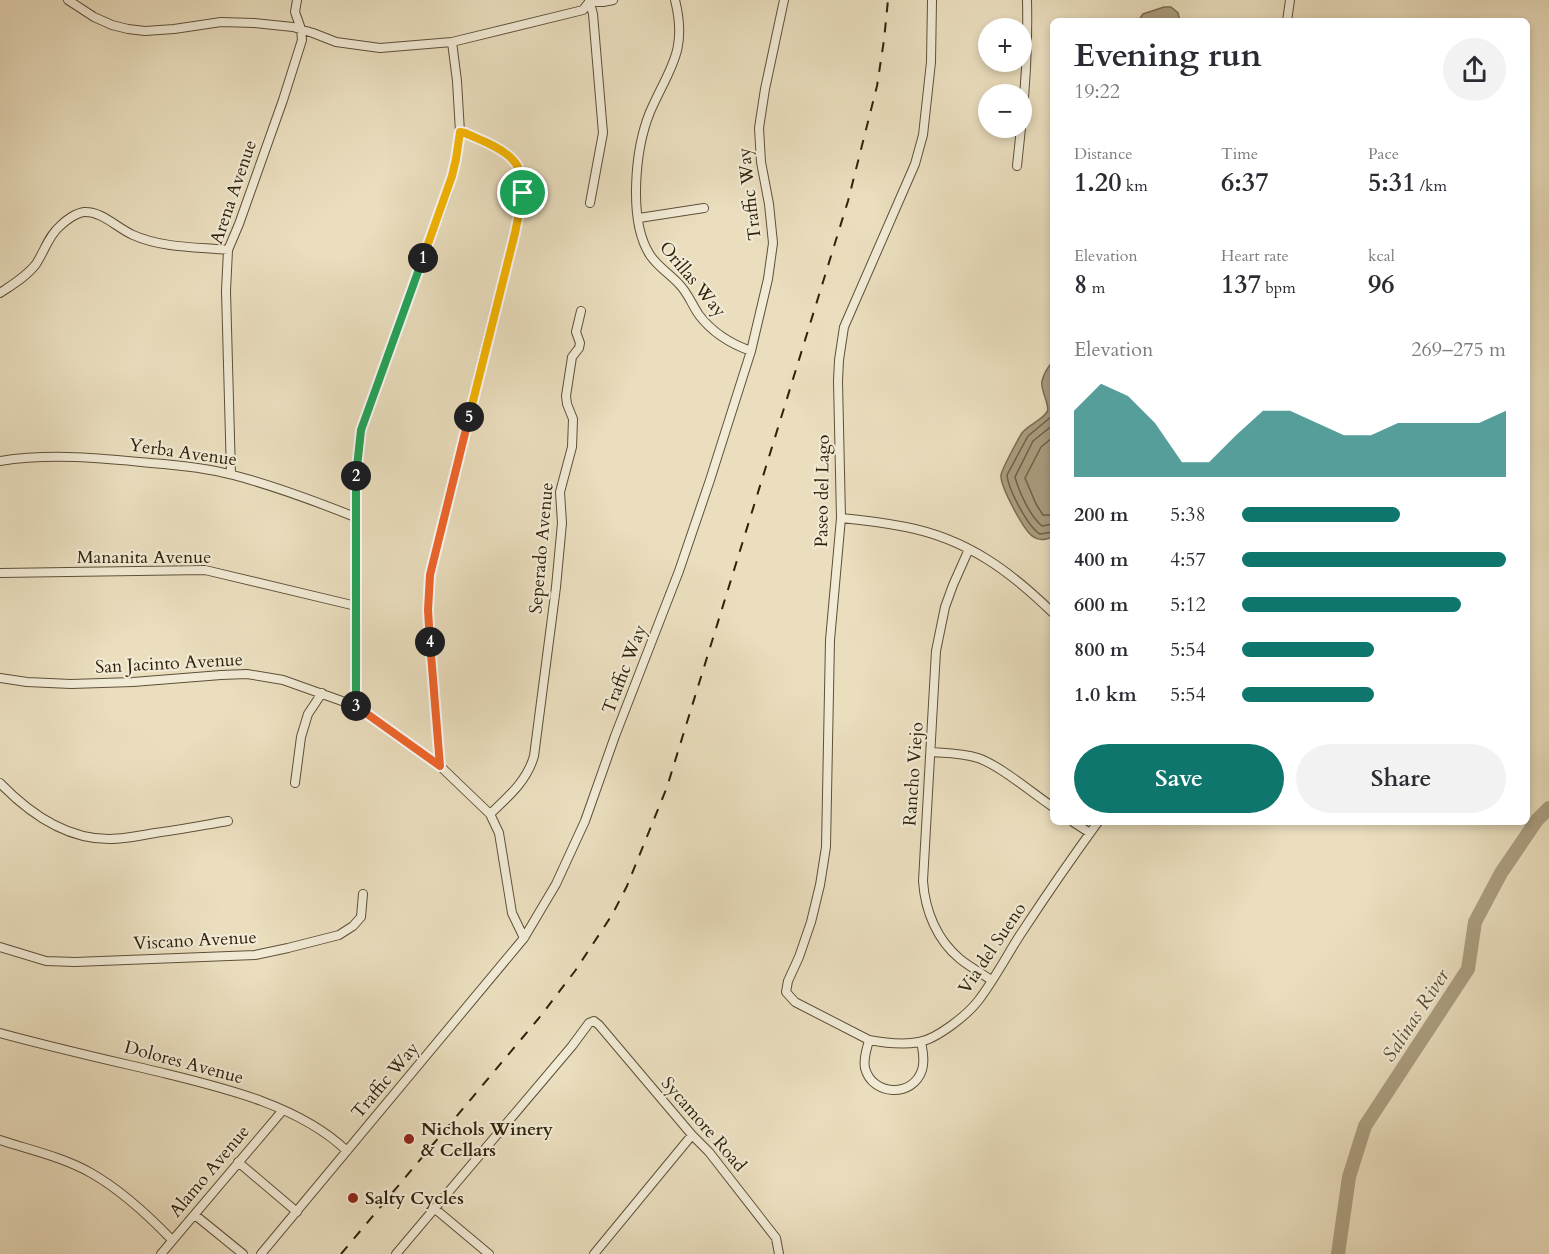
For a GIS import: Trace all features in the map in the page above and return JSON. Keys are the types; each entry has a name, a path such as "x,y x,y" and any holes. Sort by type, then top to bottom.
{"street":[{"path":"68,0 112,25 135,30 174,29 221,22 254,23 302,29 336,42 380,48 452,42 583,10 589,1"},
{"name":"Arena Avenue","path":"231,474 226,291 228,250 283,100 302,40 302,29 295,12 297,0"},
{"path":"589,1 613,0"},
{"name":"Orillas Way","path":"675,0 680,22 680,41 674,62 650,112 638,166 636,201 641,237 650,255 688,295 699,315 714,330 736,345 751,351"},
{"name":"Traffic Way","path":"261,1254 524,938 556,884 585,821 615,736 679,571 751,351 768,279 772,243 771,214 761,162 759,128 784,0"},
{"name":"Paseo del Lago","path":"786,992 788,981 811,922 826,847 830,640 841,518 839,360 844,327 915,164 923,135 931,62 932,0"},
{"path":"1026,84 1027,0"},
{"path":"1287,18 1290,0"},
{"path":"589,1 593,14 603,133 590,203"},
{"path":"356,706 355,517 356,469 361,430 447,193 456,159 460,132 452,42"},
{"path":"440,766 428,621 430,575 515,233 524,184 520,169 503,151 460,132"},
{"path":"1017,166 1020,138"},
{"path":"639,218 704,208"},
{"path":"0,292 35,266 59,226 81,212 104,218 135,236 168,245 228,250"},
{"name":"Seperado Avenue","path":"490,814 522,782 534,756 555,598 562,523 560,492 572,447 573,419 566,396 572,357 580,343 576,332 581,311"},
{"name":"Yerba Avenue","path":"0,461 28,457 119,460 177,465 231,474 296,494 355,517"},
{"path":"841,518 908,527 930,533 969,549 1011,574 1050,610"},
{"name":"Rancho Viejo","path":"969,549 953,585 936,651 923,890 933,923 945,944 960,959 991,980"},
{"name":"Mananita Avenue","path":"0,573 205,570 356,606"},
{"name":"San Jacinto Avenue","path":"0,678 72,684 247,674 283,680 356,706 440,766 490,814 499,833 512,913 524,938"},
{"path":"295,783 301,737 308,714 322,693"},
{"path":"931,752 964,755 986,762 1050,805"},
{"path":"0,783 21,803 45,820 64,830 85,836 122,838 228,821"},
{"path":"1077,825 1090,834"},
{"name":"Via del Sueno","path":"786,992 795,1002 869,1040 899,1044 921,1042 948,1028 963,1017 980,999 1018,937 1096,825"},
{"name":"Viscano Avenue","path":"0,947 46,961 75,962 255,955 339,935 353,926 361,917 363,894"},
{"name":"Sycamore Road","path":"434,1208 589,1023 594,1021 599,1024 692,1136 709,1152 776,1238 779,1254"},
{"name":"Dolores Avenue","path":"0,1033 237,1092 283,1110 317,1128 337,1141 347,1151"},
{"path":"869,1040 865,1058 867,1073 877,1085 891,1090 907,1088 918,1078 924,1064 921,1042"},
{"name":"Alamo Avenue","path":"161,1254 283,1110"},
{"path":"594,1254 692,1136"},
{"path":"0,1140 90,1172 136,1206 172,1240"},
{"path":"238,1162 297,1212"},
{"path":"396,1254 434,1208 489,1254"},
{"path":"195,1215 243,1254"}],"water":[{"path":"1171,7 1178,13 1179,18 1140,18 1143,14"},
{"path":"1050,365 1050,538 1037,539 1021,522 1007,496 1001,475 1022,433 1047,412 1048,406 1042,389 1046,370"}],"waterway":[{"name":"Salinas River","path":"1338,1254 1349,1177 1365,1126 1468,969 1475,922 1501,873 1537,820 1549,808"}],"railway":[{"path":"341,1254 539,1018 575,971 612,915 627,886 667,787 848,201 877,86 888,0"}],"place":[{"name":"Nichols Winery & Cellars","path":"409,1139"},
{"name":"Salty Cycles","path":"353,1198"}],"route":[{"path":"460,132 503,151 511,157 523,177 523,193 430,575 428,621 440,766 356,706 355,517 358,449 361,430 373,395 447,193 460,132"}]}
